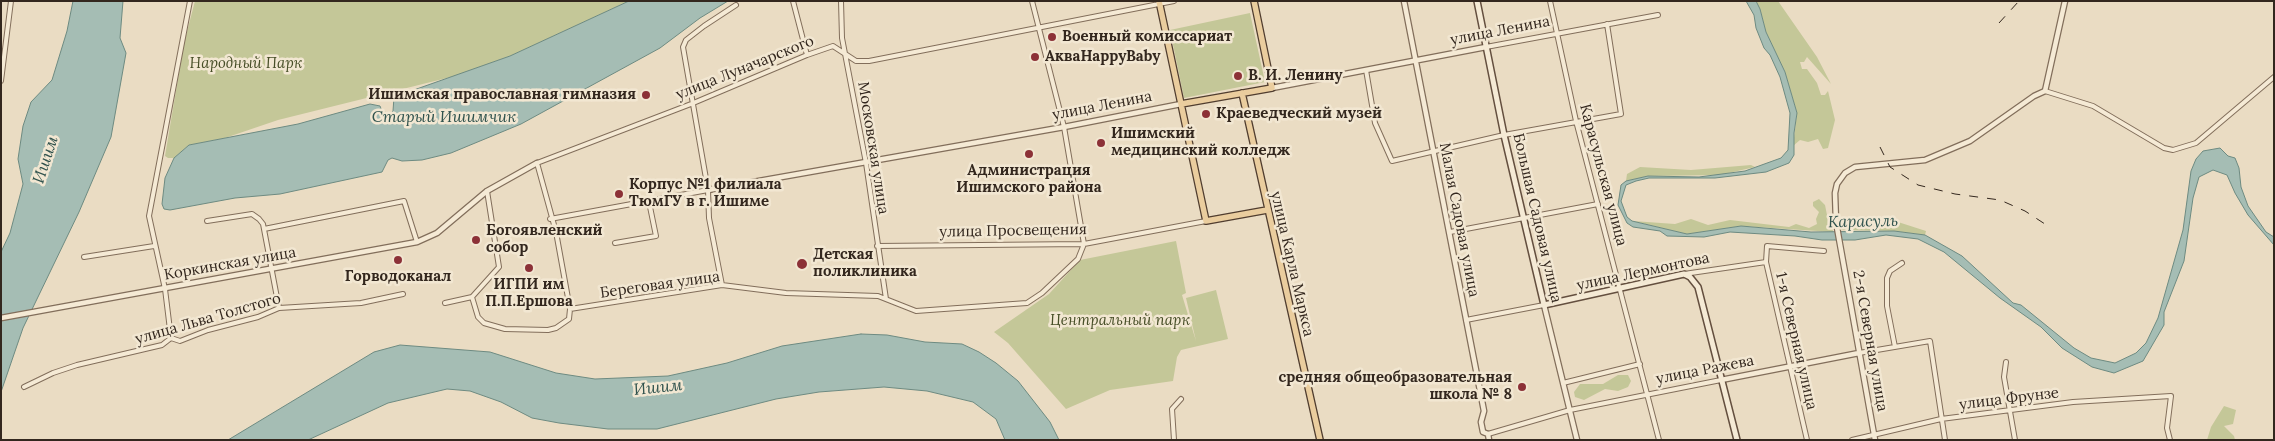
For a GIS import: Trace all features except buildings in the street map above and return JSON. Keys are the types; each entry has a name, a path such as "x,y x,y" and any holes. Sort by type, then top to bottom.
{"main road":[{"path":"1254,1 1272,88"},
{"name":"Большая Садовая улица","path":"1477,1 1504,135 1544,304"},
{"path":"1159,3 1206,221"},
{"name":"улица Ленина","path":"1181,104 1272,88"},
{"name":"улица Карла Маркса","path":"1242,93 1320,440"},
{"name":"улица Просвещения","path":"1206,221 1267,210"},
{"path":"1684,274 1690,277 1698,287 1737,440"},
{"name":"улица Лермонтова","path":"1544,304 1684,274"}],"street":[{"path":"1,80 11,1"},
{"path":"171,338 165,289 154,246 149,216 190,1"},
{"path":"793,1 807,55"},
{"name":"Московская улица","path":"841,1 842,38 866,163 886,299"},
{"path":"1032,1 1064,127 1084,244"},
{"name":"улица Луначарского","path":"410,244 437,233 487,191 537,164 833,46 856,61 869,61 1174,1"},
{"name":"Малая Садовая улица","path":"1404,1 1484,411 1481,422 1483,432 1489,437"},
{"name":"Карасульская улица","path":"1550,1 1576,121 1660,440"},
{"path":"2065,1 2045,91 2093,106 2164,148 2173,150 2196,143 2274,78"},
{"path":"722,285 708,218 708,190 691,104 692,95 683,44 704,26 736,5"},
{"name":"улица Ленина","path":"1272,88 1658,15"},
{"path":"1366,70 1375,123 1392,161 1504,135 1621,114 1607,24"},
{"name":"2-я Северная улица","path":"1875,440 1836,222 1835,193 1845,173 1855,167 1925,160 1961,145 2045,91"},
{"name":"улица Ленина","path":"550,219 1064,127 1181,104"},
{"path":"472,297 478,317 484,323 505,329 538,331 556,328 569,319 570,309 556,232 550,219 537,164"},
{"path":"445,304 472,297 499,267 487,191"},
{"path":"264,229 404,202 417,242"},
{"path":"616,243 656,236 649,202"},
{"path":"1450,232 1598,204"},
{"path":"207,221 252,214 263,224 279,308"},
{"name":"улица Просвещения","path":"877,246 1084,244 1206,221"},
{"name":"Коркинская улица","path":"1,318 410,244"},
{"name":"Береговая улица","path":"570,309 722,285 786,293 878,296 916,311 1027,303 1042,293 1078,259 1084,244"},
{"path":"84,257 154,246"},
{"name":"1-я Северная улица","path":"1807,440 1766,262 1767,246 1824,251"},
{"name":"улица Лермонтова","path":"1684,274 1766,262"},
{"path":"1895,347 1887,306 1886,278 1890,271 1902,263"},
{"name":"улица Льва Толстого","path":"24,387 53,373 162,345 171,338 180,341 208,330 258,317 279,308 361,303 403,294"},
{"name":"улица Лермонтова","path":"1466,320 1544,304"},
{"name":"Большая Садовая улица","path":"1544,304 1578,440"},
{"name":"улица Ражева","path":"1489,437 1570,410 1859,352 1930,341 1941,419"},
{"path":"2006,362 2004,377 2015,440"},
{"path":"1564,384 1640,364"},
{"name":"улица Фрунзе","path":"1852,440 1941,419 2098,400 2171,396 2167,428 2170,440"},
{"path":"1174,440 1172,409 1181,399"},
{"path":"1941,419 1945,440"}],"green space":[{"name":"Народный Парк","path":"195,1 629,1 510,56 455,76 278,120 225,138 189,145 174,158 168,158 165,156 184,43"},
{"path":"1756,1 1778,1 1817,57 1831,84 1807,57 1804,62 1800,62 1802,69 1807,69 1817,83 1821,95 1825,95 1828,91 1835,120 1828,148 1823,149 1818,139 1808,142 1800,140 1793,146 1797,113 1785,72 1766,32"},
{"path":"1250,13 1265,82 1184,98 1170,30"},
{"path":"1751,165 1755,167 1720,175 1648,176 1626,181 1627,174 1640,167 1691,170"},
{"path":"1819,199 1825,205 1828,220 1832,222 1833,232 1741,226 1687,234 1633,221 1675,224 1691,219 1708,225 1730,220 1789,227 1796,224 1809,228 1817,224 1816,219 1819,212 1813,206 1813,202"},
{"path":"1839,222 1898,222 1926,231 1925,235 1894,231 1841,230"},
{"name":"Центральный парк","path":"1176,241 1186,293 1182,295 1196,341 1186,298 1216,290 1228,339 1181,350 1177,357 1173,381 1110,390 1066,409 1008,343 994,332 1049,294 1080,260"},
{"path":"1618,375 1628,375 1631,381 1628,387 1618,391 1605,389 1584,400 1575,397 1574,392 1580,384 1603,384"},
{"path":"2224,406 2236,410 2233,424 2224,426 2234,436 2235,440 2207,440 2211,427"}],"water":[{"name":"Ишим","path":"73,1 123,1 120,38 126,53 111,137 79,212 23,328 1,392 1,252 10,233 23,184 18,159 23,126 31,102 52,80 67,31"},
{"name":"Старый Ишимчик","path":"629,1 728,1 700,18 660,48 521,124 451,153 422,160 402,161 392,158 388,160 382,172 280,194 235,198 170,210 164,209 162,204 165,178 174,158 189,145 298,124 370,104 380,106 382,111 390,114 393,111 394,97 510,56"},
{"path":"1746,1 1756,1 1766,32 1785,72 1797,113 1794,133 1794,155 1789,163 1766,172 1715,178 1649,178 1626,185 1621,201 1627,217 1632,221 1687,234 1741,226 1811,232 1894,231 1925,235 1962,256 2013,303 2021,305 2074,348 2091,358 2115,363 2136,353 2146,343 2158,318 2183,230 2191,171 2196,159 2203,151 2220,148 2228,156 2235,158 2239,168 2241,187 2248,206 2266,232 2274,237 2274,245 2248,215 2227,175 2213,170 2199,177 2193,198 2184,261 2164,312 2164,325 2143,361 2114,373 2092,367 2062,348 2041,327 2000,298 1944,252 1918,239 1886,235 1855,240 1822,240 1795,236 1730,232 1704,237 1667,236 1660,231 1633,227 1627,223 1618,205 1621,185 1626,181 1648,176 1699,177 1745,171 1781,158 1788,150 1790,113 1780,77 1770,55 1764,48 1756,28 1754,15"},
{"name":"Ишим","path":"861,334 887,335 925,342 962,344 979,352 1018,381 1050,422 1059,440 1005,440 996,419 973,402 927,391 884,387 819,392 776,399 657,429 608,429 532,418 501,402 470,391 447,389 388,403 308,440 228,440 374,352 400,345 490,352 556,373 595,379 668,376 727,363 782,346"}],"railway":[{"path":"1999,23 2019,1"},
{"path":"1880,147 1890,167 1918,185 1955,194 2000,200 2025,211 2048,226"}],"place":[{"name":"Военный комиссариат","path":"1052,37"},
{"name":"АкваHappyBaby","path":"1035,57"},
{"name":"В. И. Ленину","path":"1238,76"},
{"name":"Ишимская православная гимназия","path":"646,95"},
{"name":"Краеведческий музей","path":"1206,114"},
{"name":"Ишимский медицинский колледж","path":"1101,143"},
{"name":"Администрация Ишимского района","path":"1029,154"},
{"name":"Корпус №1 филиала ТюмГУ в г. Ишиме","path":"619,194"},
{"name":"Богоявленский собор","path":"476,240"},
{"name":"Горводоканал","path":"398,260"},
{"name":"Детская поликлиника","path":"802,264"},
{"name":"ИГПИ им П.П.Ершова","path":"529,268"},
{"name":"средняя общеобразовательная школа № 8","path":"1522,387"}],"water label":[{"name":"Карасуль","path":"1863,222"}]}
